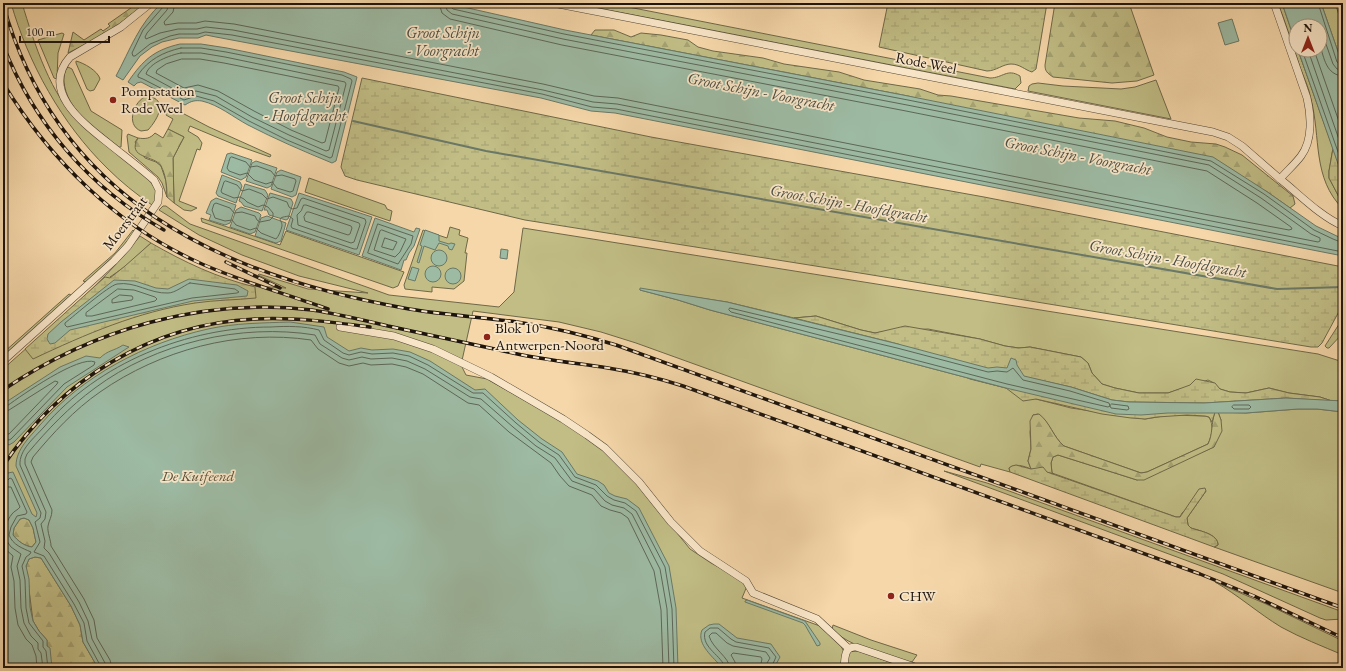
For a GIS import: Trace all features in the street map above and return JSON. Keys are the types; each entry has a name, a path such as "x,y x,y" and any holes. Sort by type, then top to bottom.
{"street":[{"name":"Moerstraat","path":"3,362 114,261 134,238 158,202 159,190 154,180 90,128 72,111 64,98 60,85 62,70 70,57 121,27 151,3"},
{"name":"Rode Weel","path":"553,3 1213,132 1228,137 1242,146 1314,207 1336,223 1343,226"},
{"path":"1274,3 1307,98 1310,112 1309,132 1302,154 1280,179"},
{"path":"340,327 394,336 433,349 491,377 563,419 605,448 639,482 671,522 700,551 746,581 753,593 817,619 848,648"},
{"path":"848,648 856,647 918,668"},
{"path":"844,668 848,648"}],"green space":[{"path":"11,3 22,3 38,52 61,100 82,125 134,166 151,183 157,192 155,202 152,205 129,188 107,168 75,132 61,112 48,92 37,70 18,26"},
{"path":"138,3 146,3 100,37 68,53 73,32 84,40 101,29 103,31 110,26 108,24"},
{"path":"572,3 608,3 990,78 1012,73 1020,76 1021,83 1015,89"},
{"path":"888,3 1047,3 1036,69 1032,72 1017,65 1011,64 987,71 879,47"},
{"path":"1055,3 1129,3 1154,75 1137,81 1112,83 1051,76 1046,70 1045,65"},
{"path":"1278,3 1282,3 1288,21 1288,30"},
{"path":"1321,3 1335,3 1343,27 1343,66 1328,23 1328,18 1326,18"},
{"path":"595,30 614,30 631,37 641,33 661,35 688,40 698,47 713,51 763,58 784,64 839,72 864,80 920,89 938,95 1079,118 1115,121 1144,128 1167,137 1191,142 1216,144 1242,155 1293,196 1295,204 1290,208 1266,191 908,96 591,35"},
{"path":"62,33 64,34 58,53 57,79 54,78 38,40"},
{"path":"1297,58 1301,58 1333,148 1329,178 1343,202 1343,209 1333,197 1326,184 1322,171 1310,95"},
{"path":"1301,58 1303,58 1343,121 1343,202 1329,178 1333,148"},
{"path":"76,61 90,68 99,76 100,79 94,90 90,91 87,89"},
{"path":"68,67 72,69 91,111 122,130 121,147 93,127 84,119 70,102 64,81 64,75"},
{"name":"Groot Schijn - Hoofdgracht","path":"362,78 651,137 984,197 1343,267 1343,304 1322,343 1318,347 1311,347 525,220 345,176 341,167"},
{"path":"1156,80 1171,119 1028,91 1029,86 1038,83 1121,89 1135,87"},
{"path":"147,96 158,101 160,110 148,130 141,131 133,124 132,118 138,102"},
{"path":"165,104 209,127 271,155 270,157 233,144 190,126 188,131 198,137 202,143 200,150 197,149 179,201 197,208 191,211 184,210 174,203 173,158 184,137 168,129 173,119 166,115"},
{"path":"168,129 184,137 173,158 174,203 167,197 166,181 161,166 158,162 138,153 135,145 138,138 147,138 155,133 163,138"},
{"path":"128,134 138,138 135,142 145,158 156,162 161,166 166,181 167,197 158,177 129,152"},
{"path":"309,178 385,205 387,209 392,211 390,221 305,192"},
{"name":"De Kuifeend","path":"163,206 166,206 190,224 389,295 499,307 514,292 523,228 1318,354 1343,362 1343,401 1332,401 1320,397 1289,393 1269,388 1246,393 1230,392 1220,389 1208,380 1168,393 1139,393 1102,384 1092,373 1088,363 1081,357 1030,347 1019,348 1005,346 980,339 928,329 875,333 816,316 794,318 727,302 640,289 710,310 1006,388 1036,399 1071,408 1145,419 1170,415 1205,416 1209,417 1212,424 1208,444 1147,472 1141,473 1064,446 1042,417 1038,414 1033,415 1030,432 1031,449 1028,461 1031,469 1017,465 1009,468 1010,472 981,464 980,467 636,343 601,332 559,322 473,311 461,365 466,375 487,379 561,421 598,446 643,491 690,549 711,563 739,578 747,586 742,598 820,626 841,646 844,652 859,651 906,668 3,668 3,369 92,289 140,236 151,243 126,266 110,277 286,288 258,275 259,274 308,289 368,293 299,276 242,255 199,235 159,210"},
{"path":"201,218 280,245 286,231 404,272 398,286 393,288 202,222"},
{"path":"450,227 460,230 459,235 468,238 465,253 467,253 464,281 454,289 432,287 432,292 405,289 404,285 423,230 447,238"},
{"path":"133,230 135,232 117,253 86,282 83,281 115,253"},
{"path":"151,243 202,269 255,287 256,298 195,303 153,312 112,325 33,359 25,349 105,277 110,278"},
{"path":"69,294 71,295 3,356 3,353"},
{"path":"816,316 875,333 905,326 980,339 1005,346 1019,348 1030,347 1081,357 1088,363 1092,373 1102,384 1139,393 1168,393 1190,385 1196,379 1215,383 1220,389 1230,392 1246,393 1269,388 1289,393 1320,397 1332,401 1286,398 1205,403 1129,402 1112,400 1071,387 1012,374 1083,402 1209,409 1215,412 1212,422 1209,417 1187,415 1145,419 1102,414 1036,399 1023,401 1006,388 970,379 898,344 794,318"},
{"path":"1343,318 1343,333 1329,348 1327,348 1325,346"},
{"path":"1317,409 1343,412 1343,593 1214,547 1218,545 1215,538 1191,528 1188,525 1187,518 1206,491 1182,513 1180,517 1176,517 1052,473 1051,463 1053,457 1058,455 1137,480 1214,447 1221,420 1218,412 1246,413"},
{"path":"1215,412 1218,412 1221,420 1222,431 1214,447 1144,480 1137,480 1058,455 1053,457 1051,463 1052,473 1054,474 1031,469 1028,461 1031,449 1030,421 1033,415 1039,414 1043,417 1064,446 1141,473 1147,472 1208,444 1211,436"},
{"path":"1016,465 1031,469 1043,467 1047,472 1176,517 1180,517 1199,489 1205,488 1206,491 1187,518 1188,525 1191,528 1215,538 1218,545 1214,547 1010,472 1009,468"},
{"path":"944,471 987,483 1343,612 1343,619 1326,620 1320,618 1223,574"},
{"path":"24,518 29,520 33,528 36,542 32,547 21,543 13,535 14,528 20,519"},
{"path":"35,557 41,558 71,606 80,625 83,642 98,668 52,668 47,640 33,621 26,566 29,559"},
{"path":"1215,582 1266,604 1343,641 1343,655 1281,627"},
{"path":"833,625 871,640 917,655 912,662 904,662 876,652 848,641 840,636 832,630"}],"water":[{"name":"Groot Schijn - Voorgracht","path":"162,3 446,3 565,30 908,96 1213,157 1266,191 1316,226 1343,239 1343,256 615,113 591,111 541,98 206,35 198,38 179,38 162,42 152,47 140,56 123,80 116,76 141,28"},
{"path":"1282,3 1321,3 1326,18 1288,18 1288,21"},
{"path":"1232,19 1239,41 1225,45 1218,23"},
{"path":"1328,23 1343,66 1343,178 1301,58 1328,58"},
{"name":"Groot Schijn - Hoofdgracht","path":"180,44 201,44 227,48 344,72 357,77 336,161 332,163 279,140 208,103 195,101 185,105 141,82 134,86 128,82 144,62 150,57 163,49"},
{"path":"231,153 252,160 246,177 241,180 221,172 227,154"},
{"path":"256,161 277,168 271,186 267,188 246,181 252,163"},
{"path":"281,170 301,177 296,195 292,197 271,189 277,172"},
{"path":"222,175 240,182 242,186 236,203 218,196 216,193"},
{"path":"245,184 265,190 268,195 262,211 244,206 239,201"},
{"path":"270,193 291,199 293,203 288,219 286,220 269,215 267,210 264,210"},
{"path":"299,193 372,217 359,255 286,230"},
{"path":"216,198 236,205 230,223 225,225 209,220 211,215 206,213 211,201"},
{"path":"241,207 261,215 255,232 250,234 230,227 236,210"},
{"path":"267,216 286,223 281,241 276,243 255,236 261,218"},
{"path":"375,218 414,232 416,228 420,229 414,246 406,260 404,260 401,270 362,256"},
{"path":"425,230 439,235 439,241 455,244 452,250 449,249 448,246 439,243 435,250 424,246 419,263 417,262 422,246 420,245"},
{"path":"501,249 508,250 507,259 500,258"},
{"path":"439,250 446,255 447,258 442,265 439,266 432,261 431,258 436,251"},
{"path":"433,266 440,271 441,274 436,281 433,282 426,277 425,274 430,267"},
{"path":"412,267 419,269 415,281 408,279"},
{"path":"453,268 460,273 461,276 456,283 453,284 446,279 445,276 450,269"},
{"path":"189,279 237,285 248,291 247,296 193,301 70,330 55,343 50,344 47,339 48,334 61,322 114,280 135,281 156,288 168,289"},
{"path":"640,288 727,302 898,344 988,368 1007,368 1011,358 1016,360 1017,365 1024,376 1071,387 1112,400 1129,402 1204,403 1286,398 1343,401 1343,412 1317,409 1298,409 1246,413 1116,414 1006,388 710,310 640,290"},
{"name":"De Kuifeend","path":"290,322 324,327 327,337 349,351 361,348 372,350 393,349 410,352 430,361 475,390 485,389 518,420 542,439 562,452 577,474 598,481 604,485 609,493 627,499 639,508 669,566 676,608 678,668 98,668 83,642 80,625 71,606 41,558 35,557 29,559 26,566 29,579 30,607 33,621 47,640 47,646 50,648 52,668 3,668 3,480 8,473 13,472 32,514 36,517 37,513 16,466 18,454 28,439 57,407 75,391 116,364 138,353 184,335 208,329 239,324","holes":["24,518 29,520 33,528 36,542 32,547 21,543 13,535 14,528 20,519"]},
{"path":"123,345 129,347 67,387 14,442 9,445 5,443 3,439 3,404 60,367 86,356 100,358 106,353"},
{"path":"747,600 805,621 820,645 817,646 803,623 745,602"},
{"path":"719,624 737,638 771,644 780,657 774,668 722,668 701,641 702,630 709,625"}],"waterway":[{"name":"Groot Schijn - Hoofdgracht","path":"353,121 486,151 1277,289 1343,287"}],"railway":[{"path":"3,4 29,72 63,130 106,178 156,218 213,250 274,275 340,294 409,309 542,326 616,345 1343,608"},
{"path":"3,45 16,74 31,101 48,127 67,151 89,174 112,194 137,213 164,230"},
{"path":"3,83 42,139 64,164 115,211 142,231 171,249 202,264 328,309"},
{"path":"226,262 280,288"},
{"path":"3,390 74,350 112,334 150,322 230,308 271,307 331,313 548,360 627,371 683,386 1200,574 1254,596 1343,638"},
{"path":"3,466 26,435 52,407 80,383 111,362 145,345 180,332 217,323 255,319 298,319 370,327"}],"place":[{"name":"Pompstation Rode Weel","path":"113,100"},
{"name":"Blok 10 Antwerpen-Noord","path":"487,337"},
{"name":"CHW","path":"891,596"}]}
